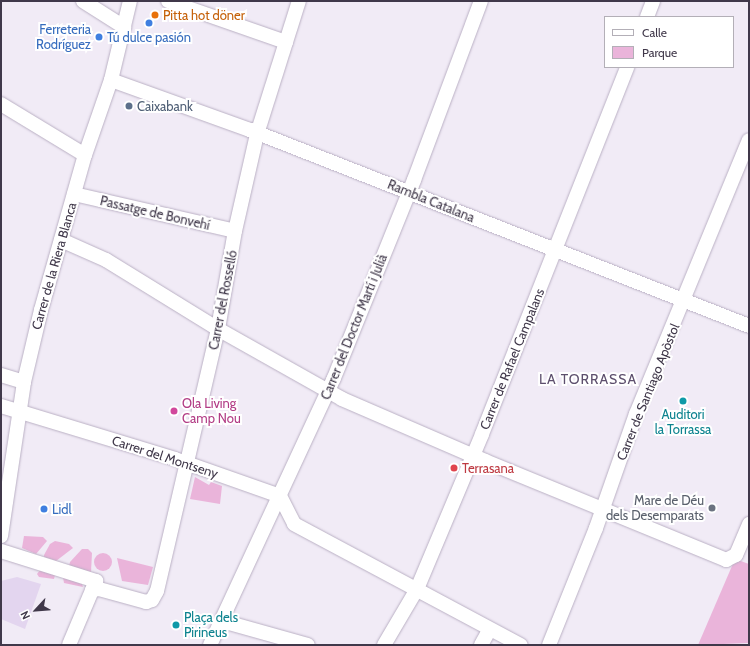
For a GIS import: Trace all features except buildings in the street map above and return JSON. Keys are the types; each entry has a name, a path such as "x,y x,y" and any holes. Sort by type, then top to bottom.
{"street":[{"path":"83,1 124,27"},
{"name":"Carrer de la Riera Blanca","path":"1,536 24,382 41,310 85,154 111,80 130,1"},
{"path":"168,1 286,42"},
{"name":"Carrer del Rosselló","path":"92,590 99,589 142,602 152,600 159,584 185,463 218,329 235,231 257,134 299,1"},
{"name":"Carrer del Doctor Martí i Julià","path":"210,645 269,522 329,391 408,193 481,1"},
{"path":"646,16 653,1"},
{"name":"Carrer de Rafael Campalans","path":"384,645 417,589 555,251 627,68"},
{"name":"Rambla Catalana","path":"111,80 257,134 749,326"},
{"path":"1,104 85,154"},
{"name":"Carrer de Santiago Apòstol","path":"550,645 603,509 636,414 685,300 749,140"},
{"name":"Passatge de Bonvehí","path":"74,194 235,231"},
{"path":"61,240 106,260 218,329 329,391 472,456 726,560 736,555 749,524"},
{"path":"1,375 24,382"},
{"name":"Carrer del Montseny","path":"1,406 185,463 280,496"},
{"path":"280,496 294,524"},
{"path":"269,522 294,524 521,645"},
{"path":"1,551 96,581 69,645"},
{"path":"222,621 308,645"},
{"path":"481,645 490,629"}],"shaded area":[{"path":"17,577 41,584 25,629 1,619 1,581"}],"green space":[{"path":"195,477 209,485 211,482 222,486 220,504 190,499"},
{"path":"24,536 43,537 47,541 36,554 22,548"},
{"path":"55,541 69,544 73,548 56,561 44,557 50,544"},
{"path":"82,549 88,549 92,553 91,572 69,566 70,562"},
{"path":"103,553 109,556 112,562 109,568 103,571 97,568 94,562 97,556"},
{"path":"117,558 153,567 148,585 122,581"},
{"path":"735,559 749,564 749,643 698,645"},
{"path":"40,570 55,575 54,579 39,577 37,574"},
{"path":"63,577 82,584 83,587 64,583"}],"place":[{"name":"Pitta hot döner","path":"155,15"},
{"name":"Tú dulce pasión","path":"149,23"},
{"name":"Ferreteria Rodríguez","path":"99,37"},
{"name":"Caixabank","path":"129,106"},
{"name":"Auditori la Torrassa","path":"683,401"},
{"name":"Ola Living Camp Nou","path":"174,411"},
{"name":"Terrasana","path":"454,468"},
{"name":"Mare de Déu dels Desemparats","path":"712,508"},
{"name":"Lidl","path":"44,509"},
{"name":"Plaça dels Pirineus","path":"176,625"}],"district":[{"name":"LA TORRASSA","path":"588,379"}]}
